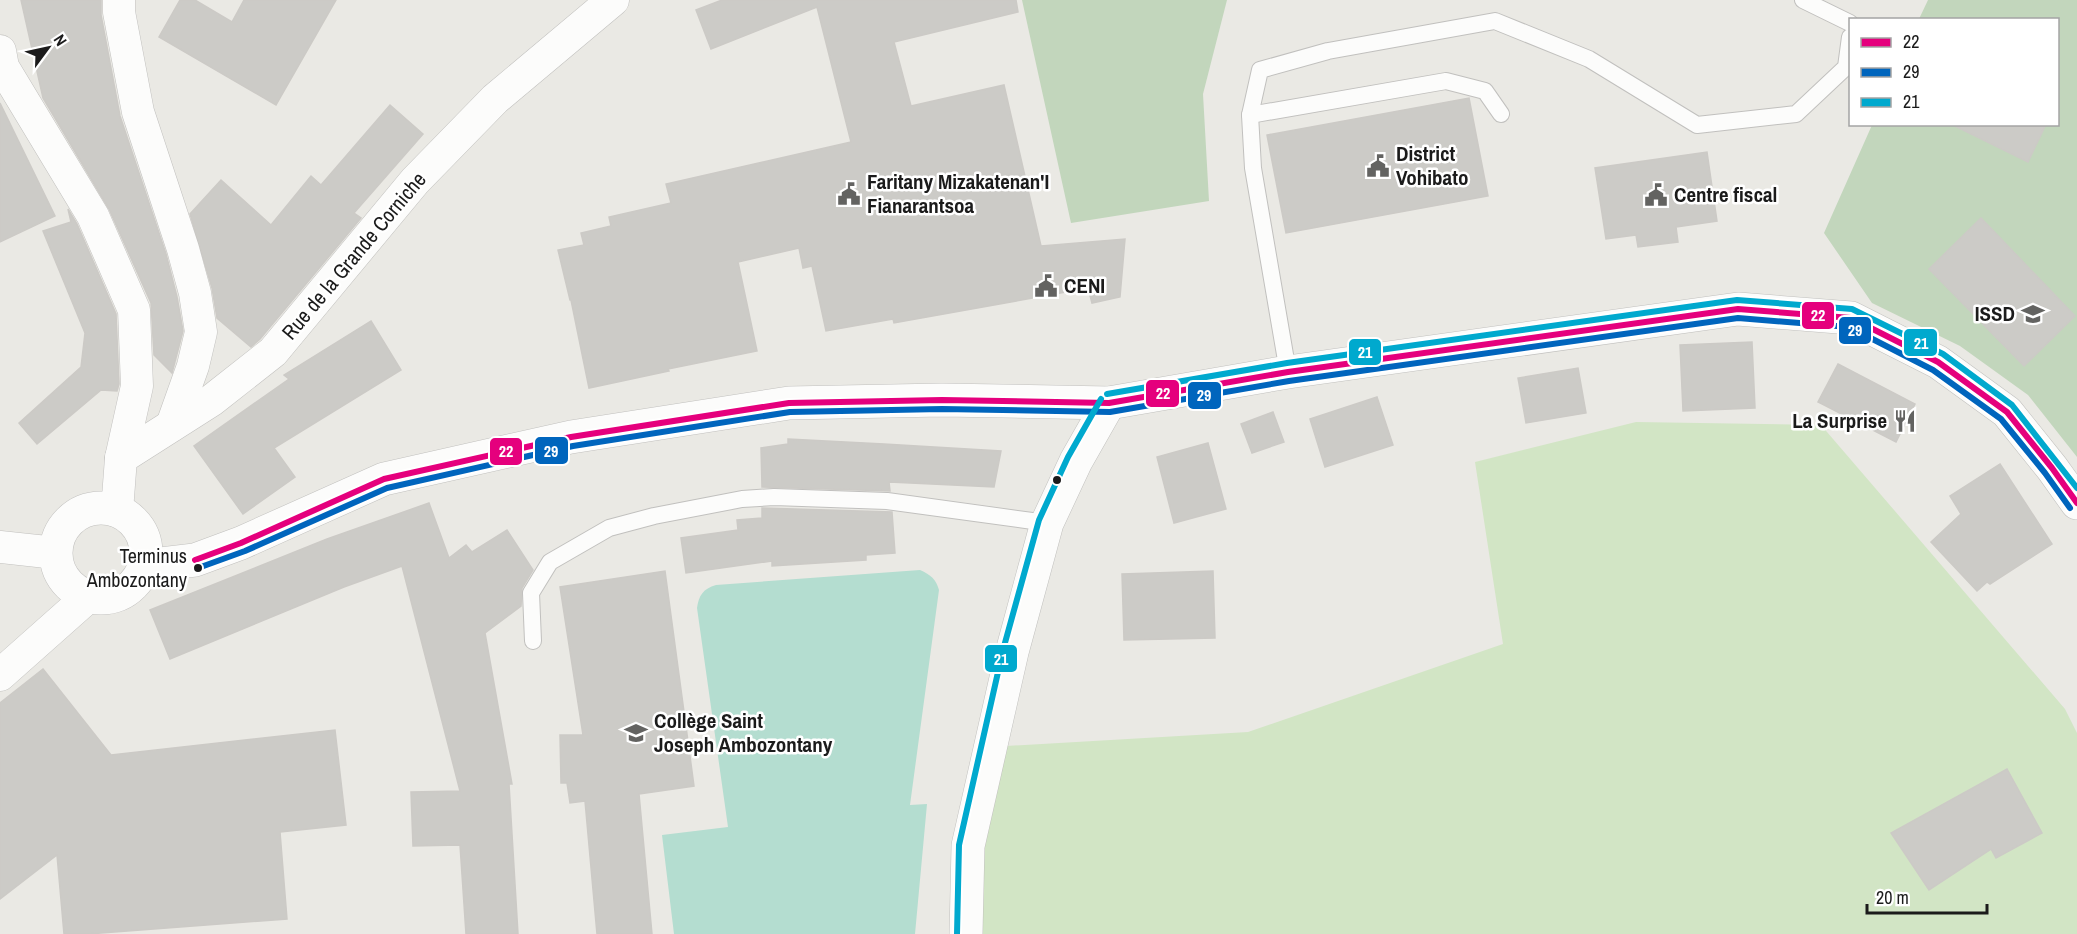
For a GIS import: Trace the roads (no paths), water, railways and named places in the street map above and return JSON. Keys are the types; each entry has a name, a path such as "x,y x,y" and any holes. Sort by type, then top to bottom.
{"street":[{"path":"119,0 119,12 138,112 183,249 195,293 201,332 193,366 172,425"},
{"name":"Rue de la Grande Corniche","path":"121,458 212,400 273,352 431,164 495,99 613,0"},
{"path":"0,51 3,67 93,216 134,310 138,386 121,458 117,511"},
{"path":"144,566 195,560 241,543 384,479 571,437 789,403 942,400 1109,404 1288,372 1738,309 1851,318 1938,362 2007,412 2077,503"},
{"path":"966,934 968,846 1012,652 1047,523 1076,461 1109,404"},
{"path":"96,508 117,511 129,517 138,527 144,539 146,553 144,566 136,581 123,592 106,598 78,592 62,575 58,565 56,553 61,532 75,516 85,510 96,508"},
{"path":"0,547 56,553"},
{"path":"0,675 89,596"}],"lane":[{"path":"1803,0 1849,22"},
{"path":"1288,372 1252,168 1250,115 1260,69 1328,51 1495,21 1589,59 1697,125 1796,114 1846,67 1849,50"},
{"path":"1250,115 1446,81 1485,91 1501,114"},
{"path":"533,641 531,593 550,562 609,528 654,516 742,499 774,497 887,501 1047,523"}],"place":[{"name":"District Vohibato","path":"1378,166"},
{"name":"Faritany Mizakatenan'I Fianarantsoa","path":"849,194"},
{"name":"Centre fiscal","path":"1656,195"},
{"name":"CENI","path":"1046,286"},
{"name":"ISSD","path":"2033,314"},
{"name":"La Surprise","path":"1905,421"},
{"name":"Terminus Ambozontany","path":"198,568"},
{"name":"Collège Saint Joseph Ambozontany","path":"636,733"}]}
